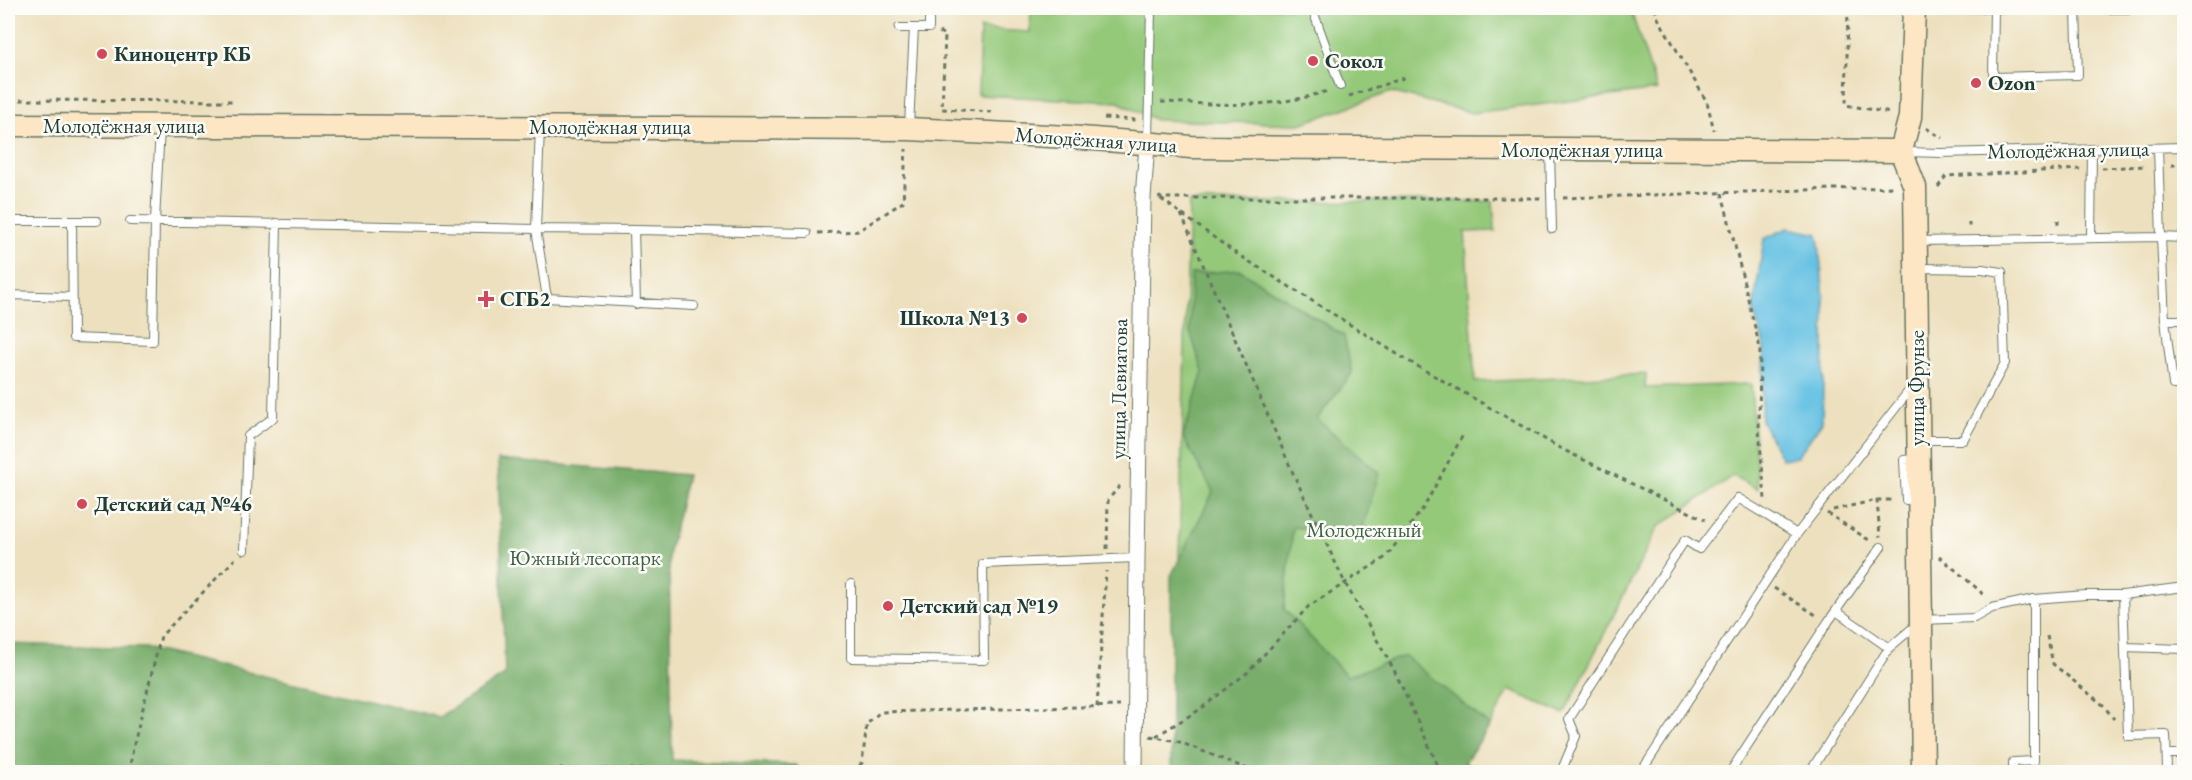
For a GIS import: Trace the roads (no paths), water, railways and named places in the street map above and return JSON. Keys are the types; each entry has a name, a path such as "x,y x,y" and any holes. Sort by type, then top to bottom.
{"main road":[{"path":"1901,151 1910,117 1914,8"},
{"name":"Молодёжная улица","path":"8,125 540,127 908,137 1078,138 1191,147 1901,151"},
{"name":"улица Фрунзе","path":"1901,151 1915,187 1918,450 1912,500 1922,620 1923,772"}],"street":[{"name":"улица Левиатова","path":"1135,772 1143,198 1147,144"}],"lane":[{"path":"899,28 929,27 929,8"},
{"name":"улица Левиатова","path":"1147,144 1151,8"},
{"path":"1312,8 1340,86"},
{"path":"1930,8 2184,9"},
{"path":"1994,8 1993,77 2078,75 2076,9"},
{"path":"908,137 914,28"},
{"path":"72,221 73,338 153,341 155,221 160,127"},
{"path":"540,127 536,229 547,298 694,306"},
{"name":"Молодёжная улица","path":"1901,151 1941,153 2184,147"},
{"path":"2158,148 2165,320 2173,386 2184,385"},
{"path":"2091,238 2092,149"},
{"path":"1550,150 1552,229"},
{"path":"8,221 97,221"},
{"path":"130,221 807,233"},
{"path":"244,550 248,436 273,418 277,223"},
{"path":"634,230 636,304"},
{"path":"1916,241 2184,238"},
{"path":"1917,268 1982,269 2002,272 2005,363 1963,440 1918,450"},
{"path":"8,295 72,297"},
{"path":"2165,320 2184,320"},
{"path":"1641,772 1797,534 1917,381"},
{"path":"1561,772 1576,736 1569,719 1685,540 1699,549 1738,498 1797,534"},
{"path":"1730,772 1828,622 1881,547"},
{"path":"851,584 851,658 984,660 983,564 1137,558"},
{"path":"1810,772 1889,648 1922,620 1974,618 1992,608 2034,599 2123,595 2184,587"},
{"path":"2123,595 2127,736 2166,735 2167,772"},
{"path":"2013,772 2013,762 2034,761 2034,599"},
{"path":"1836,611 1889,648"},
{"path":"2125,647 2184,649"},
{"path":"2167,754 2184,753"}],"water":[{"path":"1788,228 1818,234 1825,310 1822,422 1797,457 1782,459 1761,420 1764,343 1753,311 1764,239"}],"place":[{"name":"Киноцентр КБ","path":"102,54"},
{"name":"Сокол","path":"1313,61"},
{"name":"Ozon","path":"1976,83"},
{"name":"СГБ2","path":"486,299"},
{"name":"Школа №13","path":"1022,318"},
{"name":"Детский сад №46","path":"82,504"},
{"name":"Детский сад №19","path":"888,606"}],"park label":[{"name":"Молодежный","path":"1364,530"},
{"name":"Южный лесопарк","path":"585,558"}]}
